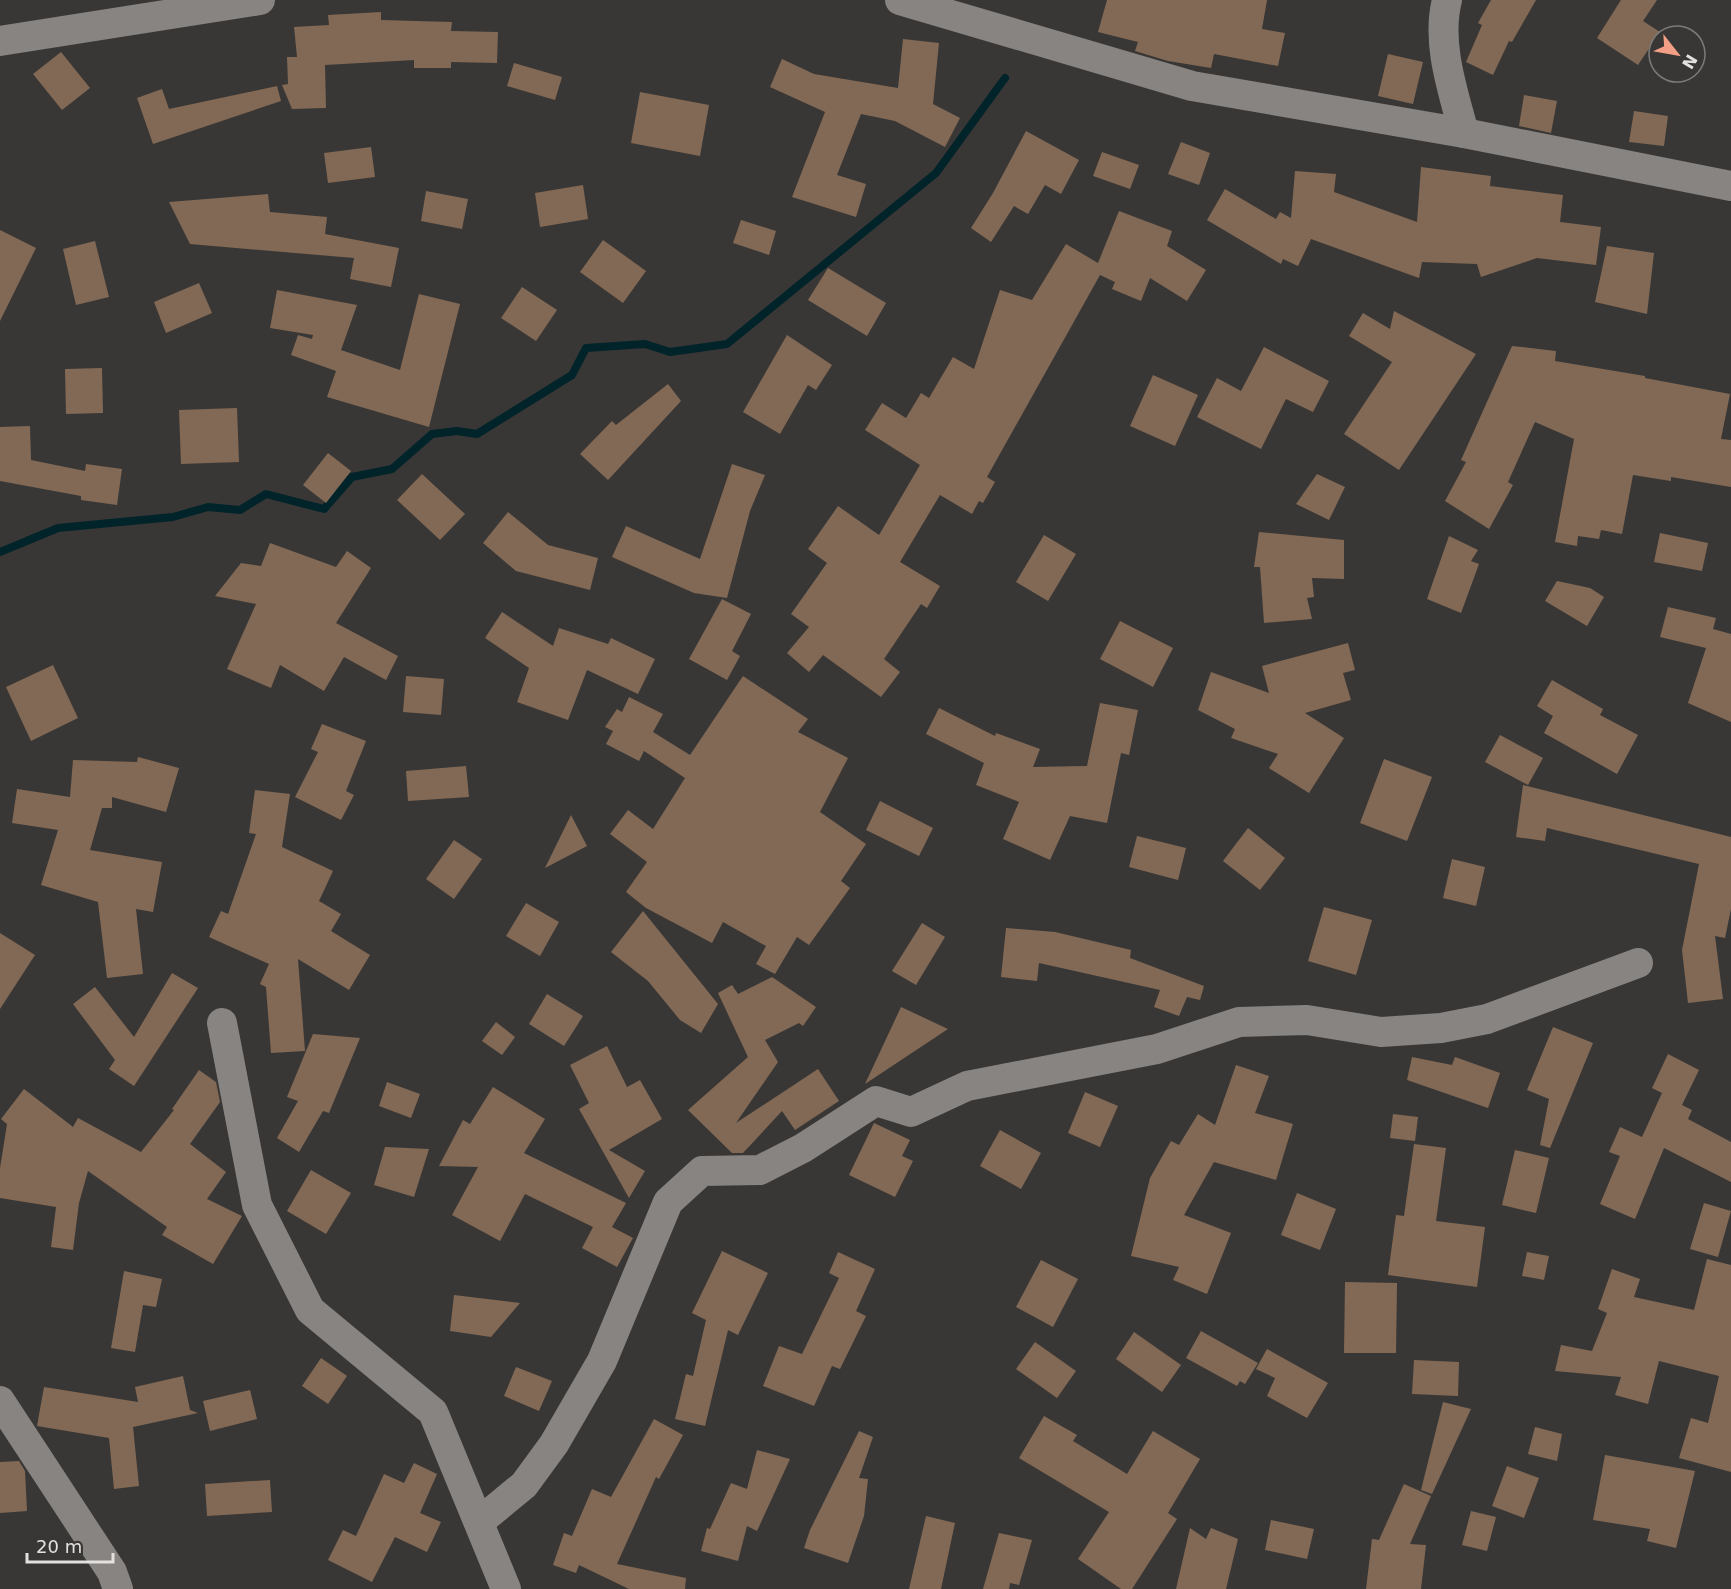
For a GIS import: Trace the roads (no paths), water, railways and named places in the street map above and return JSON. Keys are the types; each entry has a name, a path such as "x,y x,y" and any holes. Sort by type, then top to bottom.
{"street":[{"path":"0,41 260,0"},
{"path":"900,0 1192,86 1464,133 1731,186"},
{"path":"1447,0 1443,16 1448,68 1464,133"},
{"path":"478,1522 524,1485 555,1443 602,1362 668,1202 702,1171 760,1170 803,1148 876,1101 911,1112 968,1086 1157,1049 1239,1022 1307,1020 1381,1032 1441,1028 1487,1019 1638,963"},
{"path":"222,1023 257,1205 310,1310 433,1412 506,1589"},
{"path":"0,1401 112,1572 118,1589"}],"waterway":[{"path":"0,552 58,528 173,517 208,507 240,510 266,494 324,509 352,477 392,469 432,434 457,431 477,434 572,375 586,348 645,344 670,352 727,344 936,173 1005,78"}]}
